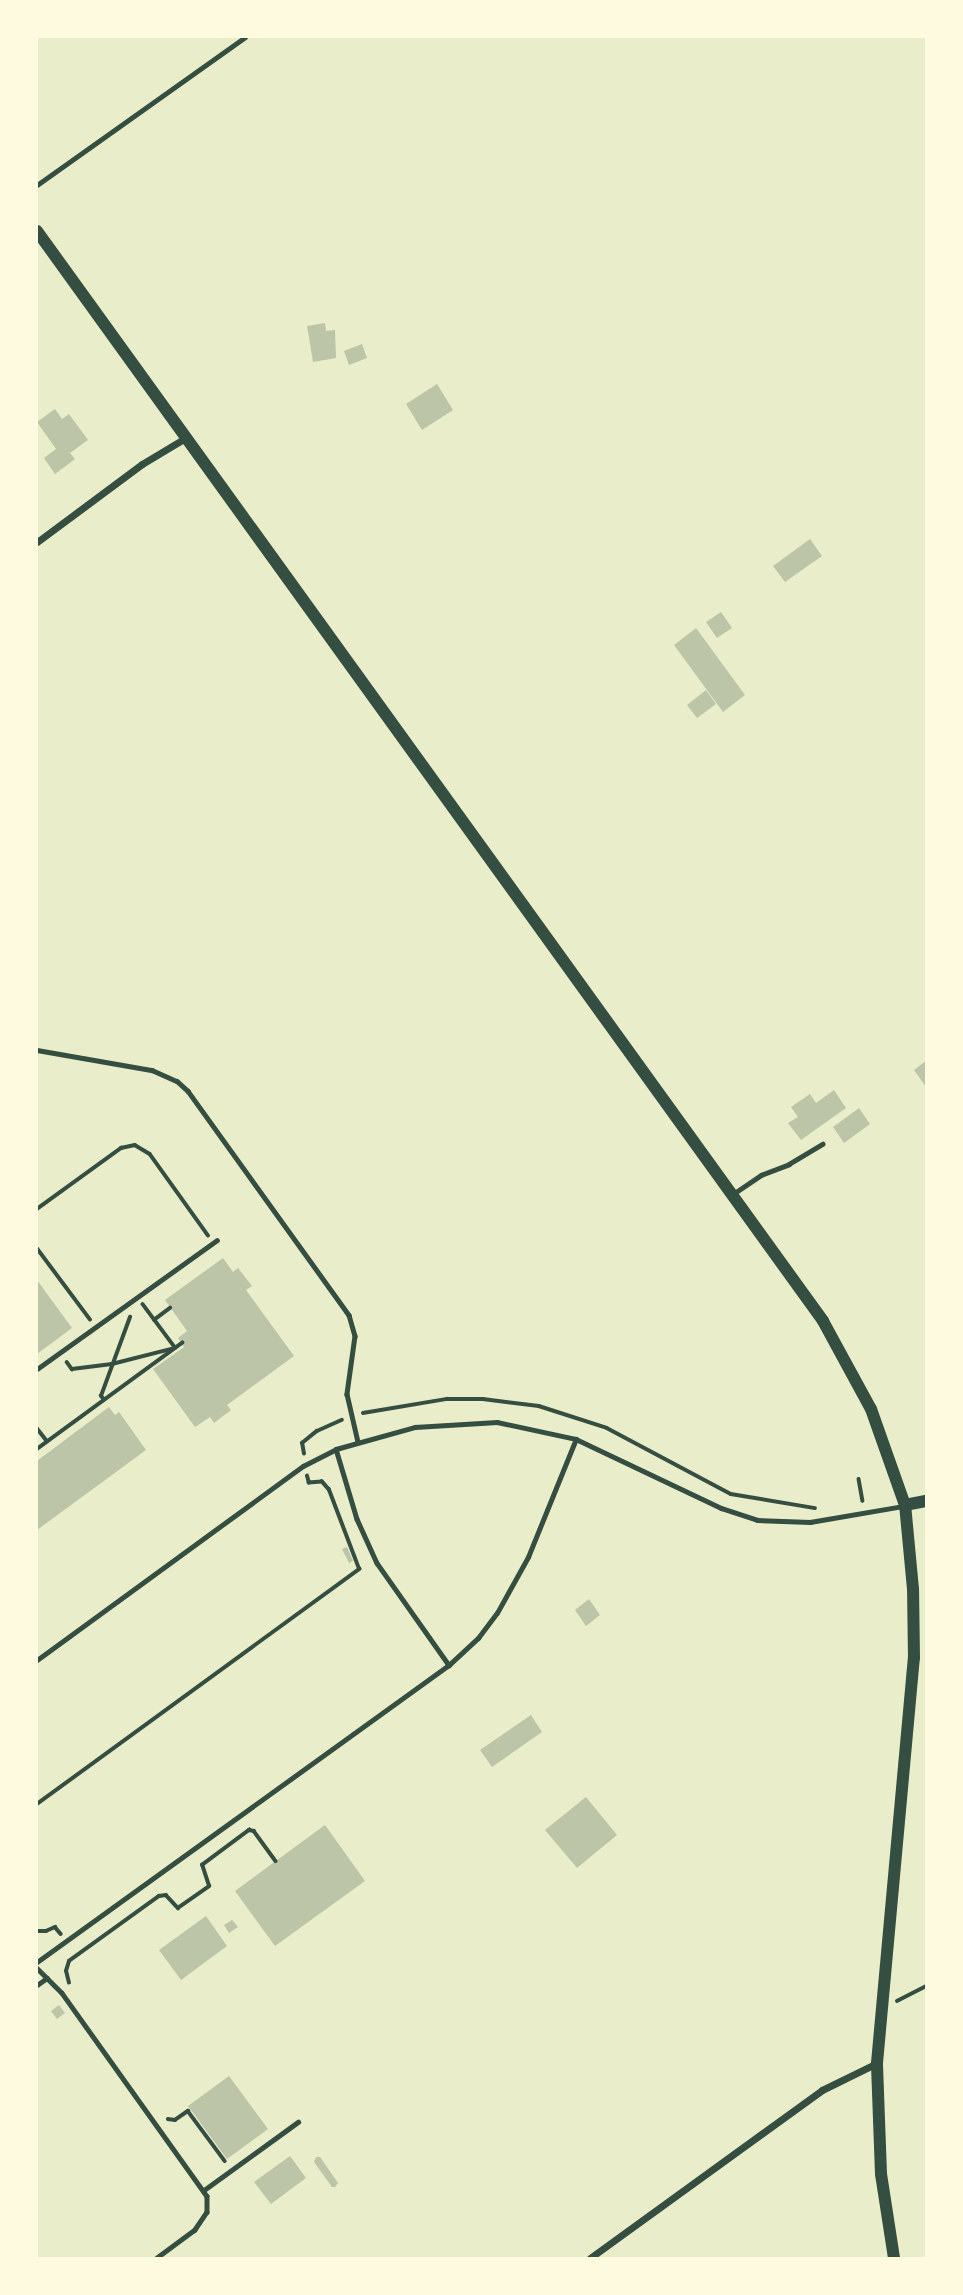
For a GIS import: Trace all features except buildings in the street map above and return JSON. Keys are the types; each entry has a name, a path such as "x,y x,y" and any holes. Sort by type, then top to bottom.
{"main road":[{"path":"37,231 823,1321 855,1376 885,1444 905,1505 913,1589 914,1658 880,2007 877,2063 881,2174 894,2258"},
{"path":"905,1505 926,1501"}],"street":[{"path":"37,541 142,464 187,437"},
{"path":"590,2258 822,2090 877,2063"}],"lane":[{"path":"37,185 245,37"},
{"path":"37,1050 152,1070 177,1080 188,1091 349,1315 355,1336 347,1386 358,1442"},
{"path":"732,1194 761,1175 789,1164 822,1144"},
{"path":"37,1369 215,1241"},
{"path":"37,1660 306,1465 336,1449 415,1427 497,1422 576,1438 721,1508 757,1520 810,1522 905,1505"},
{"path":"37,1962 449,1665 478,1638 513,1587 528,1558 576,1438"},
{"path":"336,1449 357,1519 377,1563 449,1665"},
{"path":"37,1968 62,1993 204,2190 208,2204 202,2221 195,2230 157,2258"},
{"path":"37,1985 47,1978"},
{"path":"204,2190 298,2122"}],"path":[{"path":"37,1209 121,1148 135,1145 150,1154 215,1241"},
{"path":"37,1248 96,1327"},
{"path":"137,1297 175,1348"},
{"path":"104,1400 101,1396 137,1297"},
{"path":"154,1320 170,1308"},
{"path":"37,1449 182,1343"},
{"path":"60,1353 72,1369 112,1364 175,1348"},
{"path":"37,1804 359,1569 329,1490 322,1482 309,1483 302,1443 321,1428 351,1417 447,1399 521,1402 559,1411 607,1428 731,1494 823,1508"},
{"path":"37,1428 47,1441"},
{"path":"856,1504 863,1502 859,1479"},
{"path":"70,1985 66,1971 72,1959 162,1894 178,1908 209,1886 202,1865 249,1830 254,1831 276,1861"},
{"path":"880,2007 911,1997 926,1986"},
{"path":"167,2118 172,2121 188,2111 225,2161"}]}
